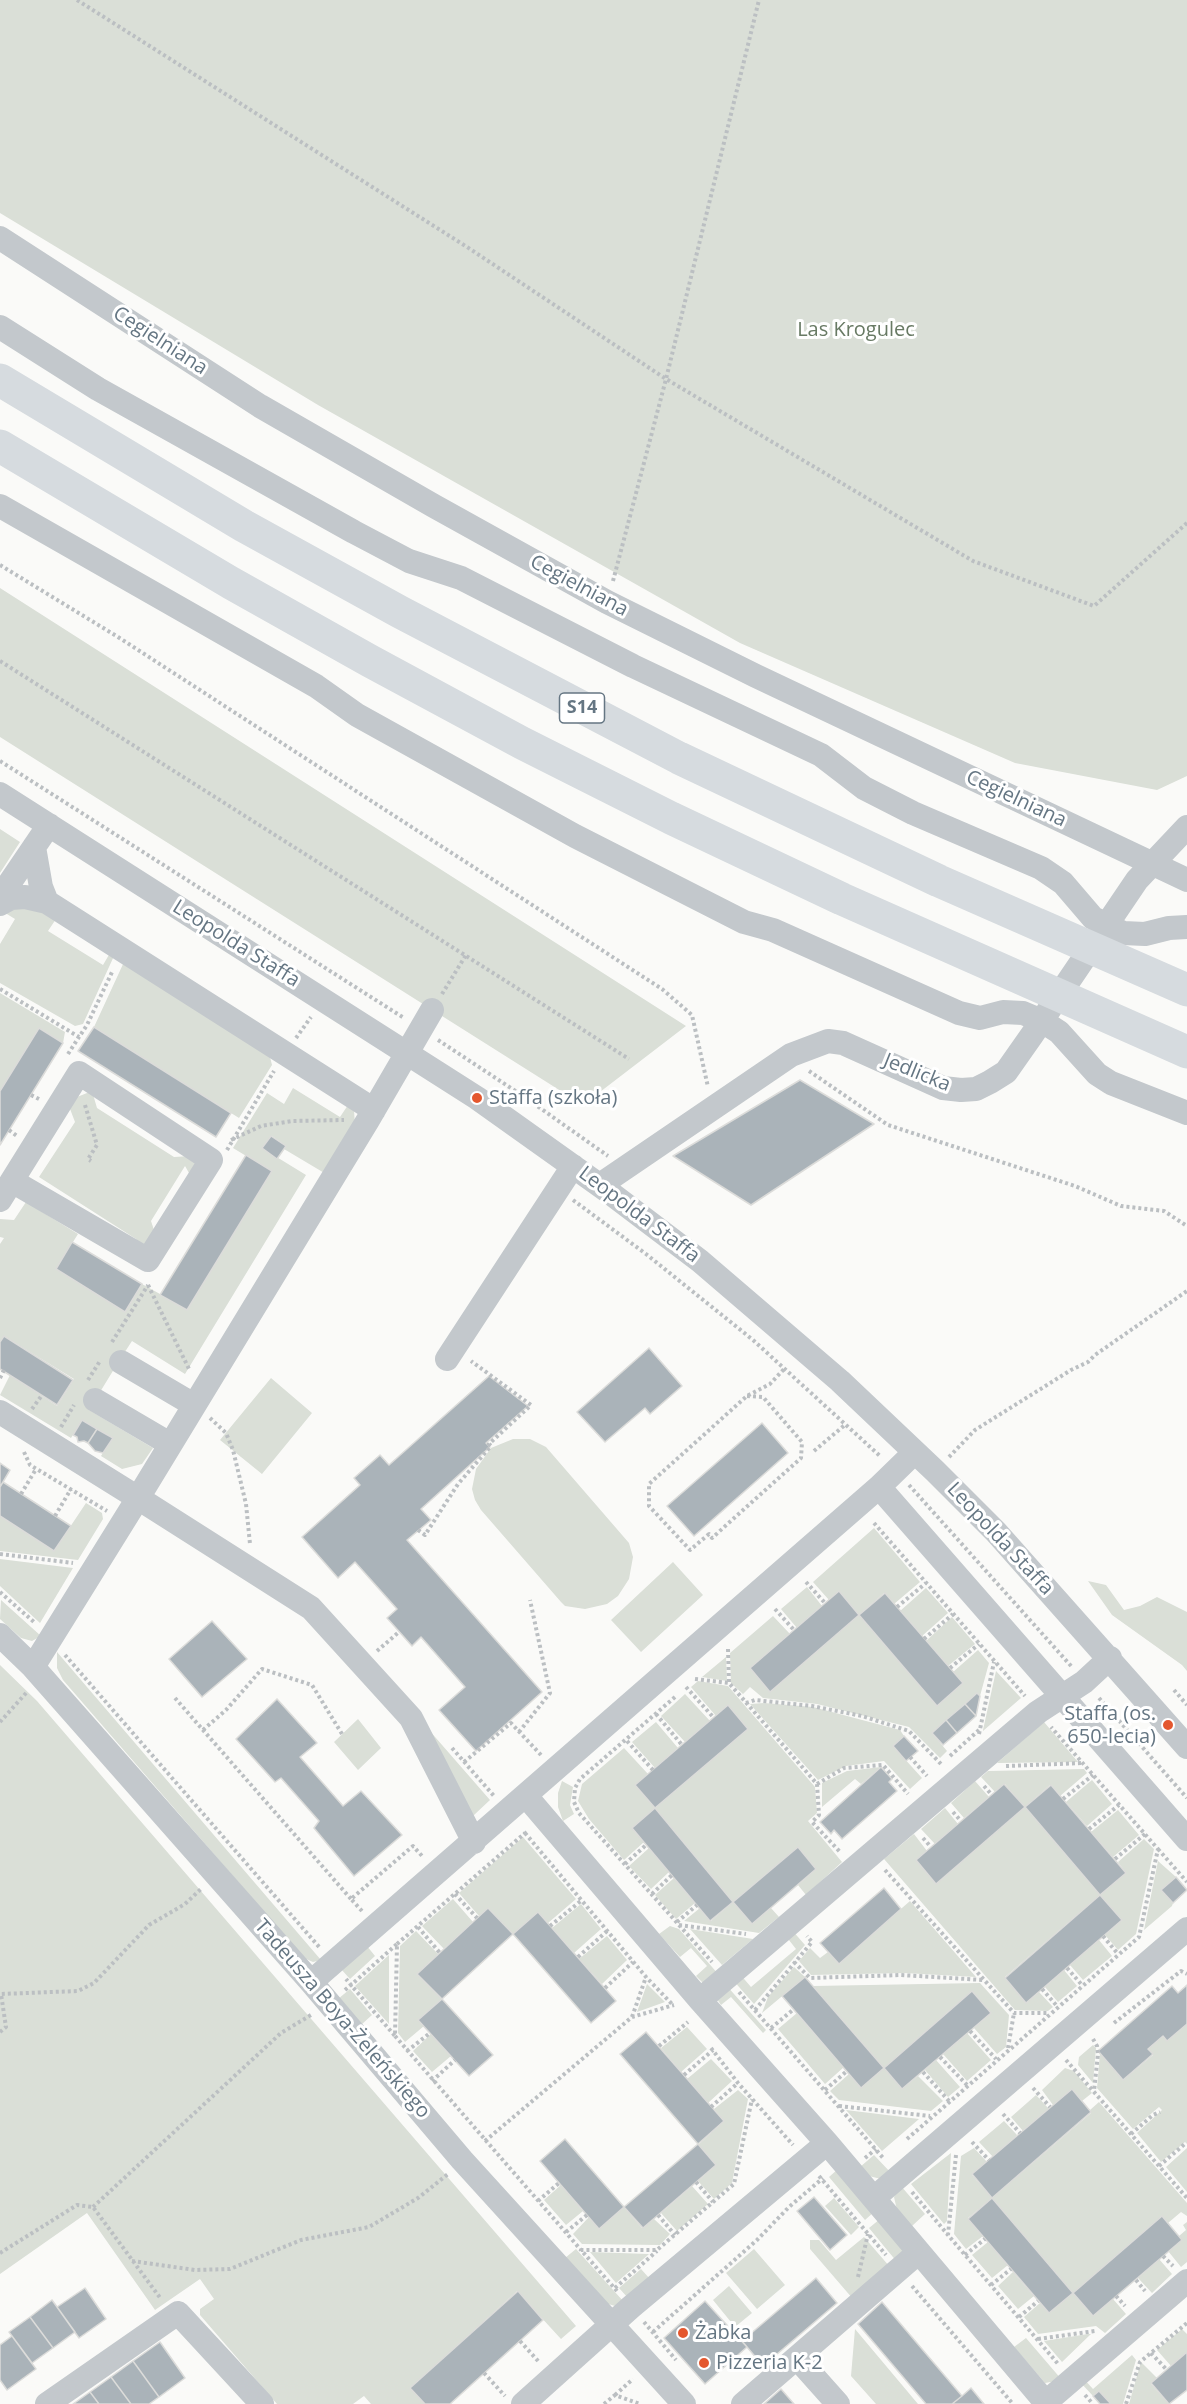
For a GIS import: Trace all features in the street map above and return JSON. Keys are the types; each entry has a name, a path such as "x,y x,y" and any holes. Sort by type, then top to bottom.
{"highway":[{"name":"S14","path":"0,380 254,531 410,617 679,759 939,881 1187,990"},
{"path":"0,446 231,583 522,743 671,818 831,894 1187,1052"}],"street":[{"name":"Cegielniana","path":"0,238 260,405 434,506 607,602 756,676 1187,880"},
{"path":"0,327 98,389 409,561 461,578 633,666 821,755 864,788 913,813 1041,868 1063,883 1093,918 1123,933 1145,934 1169,928 1187,927"},
{"path":"0,506 316,686 357,715 585,841 744,922 773,930 959,1013 980,1018 1003,1012 1023,1013 1042,1021 1059,1032 1097,1074 1111,1083 1187,1113"},
{"name":"Leopolda Staffa","path":"0,794 477,1098 650,1222 745,1298 840,1381 996,1532 1187,1747"},
{"path":"0,897 49,825"},
{"name":"Jedlicka","path":"600,1185 791,1055 828,1041 843,1043 943,1088 976,1089 1006,1072 1137,880 1187,827"},
{"path":"34,847 39,877 47,902"},
{"path":"0,904 11,898 25,897 47,902 371,1115"},
{"path":"33,1677 52,1640 371,1115 426,1019"},
{"path":"79,1073 211,1160 148,1260 6,1190 79,1073"},
{"path":"455,1357 573,1166"},
{"path":"121,1362 194,1406"},
{"path":"95,1400 170,1444"},
{"path":"0,1412 311,1608 411,1718 474,1842"},
{"path":"311,1982 556,1770 887,1496 915,1452"},
{"path":"887,1496 1187,1839"},
{"name":"Tadeusza Boya-Żeleńskiego","path":"0,1635 33,1677 311,1982 462,2160 684,2404"},
{"path":"700,2000 1038,1712 1060,1695 1084,1682 1110,1658"},
{"path":"526,1796 700,2000 843,2161 1047,2403 1187,2281"},
{"path":"874,2198 892,2168 1187,1929"},
{"path":"514,2401 613,2324 827,2143"},
{"path":"743,2404 920,2252"},
{"path":"47,2404 178,2313 262,2404"},
{"path":"797,2358 838,2404"}],"path":[{"path":"76,0 467,247 666,379 973,561 1094,606 1187,523"},
{"path":"607,602 666,379 759,0"},
{"path":"0,564 118,637 662,989 692,1015 712,1109"},
{"path":"0,661 628,1059"},
{"path":"0,761 426,1019 523,1096 624,1168"},
{"path":"0,989 79,1037 87,1025 122,950"},
{"path":"426,1019 466,955"},
{"path":"791,1055 818,1079 888,1125 1075,1186 1121,1206 1164,1211 1187,1226"},
{"path":"86,1078 80,1090 97,1145 88,1159 91,1161"},
{"path":"231,1140 261,1126 292,1121 371,1115"},
{"path":"565,1194 702,1298 785,1368 888,1464"},
{"path":"148,1286 196,1384 194,1406 226,1433 233,1450 246,1504 250,1569"},
{"path":"866,1530 874,1523 887,1496 914,1490 975,1430 1071,1370 1088,1362 1187,1291"},
{"path":"418,1530 425,1535 458,1484 491,1446 489,1444 531,1406 455,1357"},
{"path":"747,1396 763,1397 802,1442 801,1458 712,1538 709,1534 690,1550 649,1506 649,1484 747,1396 770,1384 785,1368"},
{"path":"0,1378 4,1370"},
{"path":"814,1450 846,1424"},
{"path":"21,1425 16,1433 30,1465 124,1522"},
{"path":"21,1494 36,1468"},
{"path":"904,1479 1075,1671"},
{"path":"55,1516 70,1490"},
{"path":"874,1523 1187,1882"},
{"path":"0,1554 82,1564"},
{"path":"798,1589 814,1575"},
{"path":"806,1582 825,1604"},
{"path":"897,1607 926,1583"},
{"path":"0,1592 52,1640 432,2081 581,2250"},
{"path":"519,1732 550,1693 530,1600"},
{"path":"767,1616 783,1603"},
{"path":"775,1609 794,1630"},
{"path":"924,1639 953,1614"},
{"path":"720,1657 736,1643"},
{"path":"950,1668 979,1644"},
{"path":"728,1650 729,1683 817,1784 819,1815 812,1822 855,1868"},
{"path":"203,1730 226,1710 262,1669 312,1685 342,1734"},
{"path":"703,1671 627,1741 580,1779 574,1802 579,1814 771,2028 1072,2380"},
{"path":"0,1722 33,1677"},
{"path":"695,1679 729,1683"},
{"path":"686,1687 714,1718"},
{"path":"1174,1690 1187,1705"},
{"path":"175,1698 366,1916"},
{"path":"746,1703 755,1700 813,1706 862,1716 909,1731 941,1764"},
{"path":"1104,1703 1187,1798"},
{"path":"656,1714 682,1745"},
{"path":"464,1762 511,1724 556,1770 577,1785"},
{"path":"627,1741 652,1770"},
{"path":"910,1757 927,1776"},
{"path":"817,1784 844,1768 883,1765 908,1794"},
{"path":"1063,1799 1093,1775"},
{"path":"1089,1829 1119,1805"},
{"path":"508,1812 633,1962 694,2029"},
{"path":"351,1985 525,1833"},
{"path":"1115,1859 1145,1834"},
{"path":"625,1864 646,1845"},
{"path":"351,1899 413,1846 428,1862"},
{"path":"900,2145 996,2059 1139,1937 1158,1849"},
{"path":"884,1869 1014,2013 1049,2013"},
{"path":"652,1894 672,1875"},
{"path":"0,2032 6,2027 1,1994 78,1991 94,1983 149,1925 184,1905 204,1885"},
{"path":"455,1894 477,1918"},
{"path":"550,1926 582,1900"},
{"path":"678,1924 697,1905"},
{"path":"678,1924 750,1935"},
{"path":"418,1927 440,1953"},
{"path":"578,1958 608,1931"},
{"path":"1103,1936 1118,1954"},
{"path":"395,2036 397,1944"},
{"path":"604,1988 633,1962"},
{"path":"795,1962 810,1978 901,1975 984,1980"},
{"path":"1067,1968 1082,1985"},
{"path":"1110,2026 1181,1971 1187,1974"},
{"path":"632,2017 646,1977"},
{"path":"1042,1989 1057,2006"},
{"path":"485,2141 632,2017 674,2006"},
{"path":"771,2028 794,2009"},
{"path":"1008,2049 1014,2013"},
{"path":"93,2207 281,2033 309,2015 317,2014"},
{"path":"659,2046 688,2022"},
{"path":"970,2031 996,2059"},
{"path":"407,2051 430,2032"},
{"path":"1084,2046 1101,2032"},
{"path":"1093,2039 1098,2054 1094,2091"},
{"path":"707,2043 738,2083 1013,2404"},
{"path":"684,2075 713,2050"},
{"path":"1058,2067 1075,2053"},
{"path":"940,2057 967,2085"},
{"path":"432,2081 455,2060"},
{"path":"1066,2060 1187,2198"},
{"path":"825,2090 847,2071"},
{"path":"923,2072 949,2101"},
{"path":"1026,2095 1042,2081"},
{"path":"711,2107 738,2083"},
{"path":"1033,2088 1050,2107"},
{"path":"838,2105 931,2116"},
{"path":"995,2121 1011,2108"},
{"path":"1131,2134 1153,2115 1160,2112"},
{"path":"1003,2114 1020,2133"},
{"path":"948,2235 957,2154 980,2135"},
{"path":"972,2142 989,2160"},
{"path":"1159,2166 1186,2143"},
{"path":"653,2332 757,2240 789,2206 843,2161 858,2163 876,2149"},
{"path":"892,2152 892,2168"},
{"path":"132,2261 195,2270 230,2269 301,2240 369,2227 418,2198 453,2170"},
{"path":"696,2182 713,2202"},
{"path":"538,2201 559,2183"},
{"path":"0,2253 77,2205 93,2207 157,2295 178,2313"},
{"path":"566,2232 587,2215"},
{"path":"658,2215 675,2235"},
{"path":"966,2255 985,2239"},
{"path":"615,2288 657,2250"},
{"path":"991,2285 1011,2269"},
{"path":"1019,2317 1038,2301"},
{"path":"1126,2404 1140,2362 1186,2325"},
{"path":"520,2341 542,2365"},
{"path":"1151,2353 1167,2370"},
{"path":"484,2373 514,2401"},
{"path":"604,2404 633,2378"},
{"path":"615,2395 640,2404"}],"green space":[{"name":"Las Krogulec","path":"0,0 1187,0 1187,776 1157,790 1015,763 740,643 318,405 0,213"},
{"path":"0,588 686,1026 583,1105 0,737"},
{"path":"0,829 20,842 0,873"},
{"path":"23,903 56,919 48,931 103,965 110,953 114,956 83,1024 75,1026 0,983 0,944 15,919 2,911"},
{"path":"124,962 270,1057 272,1065 239,1118 94,1027"},
{"path":"0,993 65,1032 63,1043 39,1029 0,1091"},
{"path":"293,1088 340,1117 348,1105 354,1110 355,1126 326,1174 284,1149 286,1146 272,1136 262,1148 306,1175 185,1374 132,1341 119,1361 89,1410 153,1448 142,1464 122,1469 101,1456 112,1438 82,1420 71,1438 0,1395 10,1375 57,1406 74,1379 4,1336 0,1342 0,1244 4,1238 0,1237 0,1219 14,1220 26,1202 78,1234 56,1269 125,1312 142,1284 187,1309 271,1171 233,1148 267,1093 284,1104"},
{"path":"92,1091 97,1108 174,1157 191,1156 197,1165 193,1180 185,1166 151,1221 157,1239 144,1249 136,1239 39,1177 75,1122 67,1101"},
{"path":"271,1378 312,1413 262,1474 220,1440"},
{"path":"513,1439 530,1439 546,1447 629,1543 633,1557 629,1579 618,1596 607,1604 585,1609 565,1606 481,1510 475,1500 472,1489 476,1469 491,1448"},
{"path":"86,1503 102,1513 103,1519 78,1560 0,1551 0,1516 54,1551"},
{"path":"874,1528 920,1582 894,1604 884,1593 859,1615 829,1600 813,1582"},
{"path":"0,1559 73,1568 40,1623 0,1586"},
{"path":"673,1562 703,1595 641,1652 611,1620"},
{"path":"1088,1581 1106,1585 1124,1610 1140,1606 1157,1597 1187,1612 1187,1671 1182,1665 1112,1615"},
{"path":"807,1587 822,1606 797,1628 781,1609"},
{"path":"926,1588 948,1613 922,1636 900,1611"},
{"path":"1,1600 41,1636 32,1641 21,1638 0,1619"},
{"path":"859,1615 937,1705 962,1684 953,1672 978,1650 989,1663 980,1696 977,1693 932,1733 947,1751 940,1758 909,1727 817,1704 763,1698 750,1687 743,1694 731,1683 730,1653 773,1616 790,1634 750,1668 770,1691"},
{"path":"952,1617 975,1644 948,1666 926,1641"},
{"path":"57,1652 321,1960 313,1962 304,1958 63,1680 57,1668"},
{"path":"726,1657 727,1681 702,1677"},
{"path":"0,1665 37,1701 576,2326 561,2339 517,2291 411,2388 425,2404 371,2404 364,2396 353,2404 277,2404 200,2315 200,2309 214,2299 200,2279 155,2310 87,2213 0,2274"},
{"path":"996,1671 1021,1698 983,1731 983,1730"},
{"path":"698,1681 728,1686 815,1787 817,1813 808,1821 842,1862 806,1895 798,1885 816,1869 798,1847 734,1901 771,1908 779,1917 759,1933 684,1921 700,1908 711,1921 733,1902 655,1809 632,1828 644,1842 624,1860 589,1819 578,1801 582,1784 624,1748 648,1774 635,1785 655,1808 748,1729 716,1716 691,1687"},
{"path":"685,1694 710,1721 685,1742 661,1716"},
{"path":"750,1704 813,1707 900,1730 904,1736 893,1746 922,1778 910,1789 884,1761 846,1766 818,1780"},
{"path":"358,1719 381,1748 358,1770 334,1742"},
{"path":"422,1722 490,1800 474,1815 468,1814"},
{"path":"656,1722 678,1748 655,1768 632,1742"},
{"path":"1044,1722 1078,1762 997,1763"},
{"path":"881,1767 861,1784 855,1779 822,1807 822,1783 847,1771"},
{"path":"1084,1769 1087,1773 1060,1796 1050,1785 1025,1807 1100,1895 1005,1977 1026,2003 1039,1992 1053,2007 1048,2011 1015,2010 884,1859 914,1834 927,1851 916,1860 936,1883 1024,1807 1005,1784 995,1792 981,1777 988,1771"},
{"path":"1092,1780 1112,1804 1087,1826 1066,1802"},
{"path":"562,1781 573,1787 570,1805 574,1814 563,1821 558,1807 558,1793"},
{"path":"975,1781 989,1797 964,1818 951,1803"},
{"path":"945,1808 958,1824 935,1844 921,1829"},
{"path":"1118,1810 1139,1835 1113,1857 1091,1832"},
{"path":"523,1837 576,1899 548,1923 538,1912 513,1934 488,1908 479,1916 459,1893"},
{"path":"1144,1839 1154,1849 1136,1934 1118,1950 1105,1935 1122,1920 1100,1895 1126,1873 1118,1862"},
{"path":"649,1848 669,1872 651,1889 629,1866"},
{"path":"1158,1861 1176,1877 1161,1890 1173,1903 1144,1930"},
{"path":"674,1878 695,1903 676,1919 655,1895"},
{"path":"453,1899 473,1922 444,1949 422,1926"},
{"path":"910,1901 976,1977 904,1973 811,1975 799,1961 810,1948 820,1958 828,1952 839,1963"},
{"path":"581,1904 601,1929 574,1953 552,1928"},
{"path":"670,1926 679,1929 719,1975 703,1983 696,1976 707,1966 691,1948 680,1957 659,1934"},
{"path":"690,1929 753,1939 722,1965"},
{"path":"791,1929 805,1945 754,2004 732,1979 739,1973 751,1987 796,1949 785,1935"},
{"path":"416,1931 438,1954 417,1974 442,1999 418,2020 424,2026 405,2042 398,2033 400,1946"},
{"path":"607,1936 627,1960 602,1984 579,1959"},
{"path":"1099,1940 1112,1956 1083,1980 1070,1965"},
{"path":"367,1946 375,1956 350,1979 341,1969"},
{"path":"389,1955 389,2024 355,1986"},
{"path":"794,1967 805,1977 762,2013 768,1997"},
{"path":"1064,1970 1077,1986 1058,2002 1045,1987"},
{"path":"980,1983 1009,2015 1006,2047 997,2054 974,2028 972,1992 884,2068 813,1986"},
{"path":"647,1984 665,2002 637,2012"},
{"path":"726,1985 766,2030 763,2033 731,1997 721,2005 717,1999"},
{"path":"350,1989 372,2015 361,2025 338,1999"},
{"path":"797,2013 844,2067 825,2084 778,2029"},
{"path":"1187,2024 1187,2144 1185,2142 1161,2162 1137,2133 1162,2110 1159,2107 1133,2129 1097,2088 1100,2053 1123,2080 1153,2055 1148,2049 1163,2036 1167,2041"},
{"path":"687,2027 707,2049 681,2072 661,2048"},
{"path":"967,2033 991,2060 967,2081 943,2054"},
{"path":"431,2034 451,2056 432,2072 413,2051"},
{"path":"1093,2045 1096,2048 1093,2083 1078,2065 1079,2057"},
{"path":"711,2059 732,2081 708,2103 687,2079"},
{"path":"936,2060 960,2087 948,2097 925,2070"},
{"path":"884,2068 902,2089 918,2076 943,2101 931,2111 839,2100 830,2091 849,2074"},
{"path":"1065,2068 1074,2071 1092,2093 1082,2101 1072,2089 1053,2105 1042,2090"},
{"path":"738,2090 748,2099 732,2183 714,2199 698,2181 716,2165 698,2145 724,2121 714,2109"},
{"path":"1036,2095 1049,2109 1023,2131 1011,2117"},
{"path":"1099,2102 1187,2203 1187,2216 1181,2212 1168,2223 1162,2216 1073,2293 992,2198 1091,2113 1090,2110"},
{"path":"846,2110 919,2119 882,2151"},
{"path":"1004,2121 1017,2135 993,2157 979,2142"},
{"path":"974,2148 987,2162 972,2175 992,2198 968,2218 983,2236 966,2249 954,2234 961,2156"},
{"path":"1187,2148 1187,2192 1166,2167"},
{"path":"951,2153 947,2221 944,2224 911,2184"},
{"path":"874,2155 892,2174 881,2179 869,2176 860,2167"},
{"path":"838,2169 874,2212 865,2220 829,2177"},
{"path":"561,2185 583,2211 566,2225 544,2200"},
{"path":"692,2186 708,2204 677,2231 661,2213"},
{"path":"901,2186 925,2214 912,2226 897,2210 894,2197"},
{"path":"834,2198 859,2227 851,2235 825,2206"},
{"path":"624,2207 642,2228 654,2219 670,2234 660,2245 582,2244 573,2234 589,2217 599,2229"},
{"path":"880,2219 904,2252 897,2262 869,2228"},
{"path":"1187,2222 1187,2262 1181,2267 1168,2251 1182,2240 1179,2236 1186,2230 1183,2225"},
{"path":"864,2237 890,2267 853,2299 810,2249 810,2240 819,2240 836,2260"},
{"path":"988,2242 1008,2265 992,2278 972,2255"},
{"path":"576,2249 624,2302 615,2306 605,2303 565,2258"},
{"path":"754,2249 785,2285 757,2309 726,2273"},
{"path":"590,2252 649,2254 616,2283"},
{"path":"1159,2259 1172,2274 1152,2293 1138,2278"},
{"path":"641,2269 650,2279 628,2298 619,2288"},
{"path":"1013,2272 1034,2296 1018,2309 998,2286"},
{"path":"729,2286 752,2313 735,2327 713,2300"},
{"path":"1073,2293 1093,2316 1113,2299 1126,2314 1105,2333 1096,2326 1038,2334 1024,2317 1040,2303 1049,2313"},
{"path":"855,2329 918,2404 876,2404 851,2376"},
{"path":"1182,2329 1187,2334 1187,2352 1171,2366 1157,2350"},
{"path":"1091,2334 1062,2362 1044,2341"},
{"path":"1026,2338 1062,2380 1045,2383 1014,2347"},
{"path":"1132,2355 1136,2360 1123,2404 1111,2404 1099,2391 1093,2396 1080,2382 1083,2378 1093,2389"},
{"path":"1141,2362 1157,2378 1151,2384 1169,2404 1129,2404"}],"building":[{"path":"94,1027 231,1113 216,1137 78,1051"},
{"path":"39,1028 63,1043 0,1145 0,1091"},
{"path":"800,1080 874,1124 751,1205 673,1156"},
{"path":"271,1136 286,1146 277,1159 262,1148"},
{"path":"246,1155 272,1171 187,1310 160,1295"},
{"path":"72,1242 142,1284 125,1312 56,1269"},
{"path":"4,1336 73,1380 57,1405 0,1369 0,1342"},
{"path":"649,1348 682,1386 650,1414 645,1408 605,1442 577,1412"},
{"path":"489,1376 528,1406 486,1443 490,1447 421,1509 431,1520 407,1540 542,1692 476,1751 439,1710 465,1687 421,1637 412,1646 387,1618 397,1609 355,1562 338,1578 302,1537 360,1485 354,1478 380,1455 389,1465"},
{"path":"82,1420 97,1429 88,1443 78,1442 77,1437 73,1435"},
{"path":"762,1423 788,1453 694,1536 667,1506"},
{"path":"97,1429 113,1438 103,1453 95,1451 88,1443"},
{"path":"0,1463 10,1470 0,1487"},
{"path":"3,1482 71,1526 54,1551 0,1516 0,1487"},
{"path":"839,1591 859,1615 770,1692 750,1668"},
{"path":"885,1593 963,1683 937,1706 859,1615"},
{"path":"212,1621 247,1659 202,1697 169,1659"},
{"path":"977,1693 980,1696 976,1716 965,1704"},
{"path":"277,1699 317,1743 300,1757 343,1806 361,1791 402,1835 354,1876 314,1828 319,1821 281,1778 275,1782 236,1739"},
{"path":"965,1704 976,1716 957,1733 946,1720"},
{"path":"728,1705 748,1729 655,1808 635,1785"},
{"path":"946,1720 957,1733 943,1745 932,1733"},
{"path":"904,1736 918,1751 906,1761 893,1746"},
{"path":"881,1767 892,1779 889,1782 897,1791 842,1839 834,1830 831,1834 820,1822"},
{"path":"1004,1784 1025,1807 936,1884 916,1860"},
{"path":"1051,1785 1126,1873 1100,1895 1025,1807"},
{"path":"655,1808 733,1902 710,1921 632,1828"},
{"path":"798,1847 816,1869 752,1924 733,1902"},
{"path":"1176,1877 1187,1890 1173,1903 1161,1890"},
{"path":"884,1888 901,1909 839,1964 820,1943"},
{"path":"1100,1895 1122,1920 1026,2003 1005,1978"},
{"path":"488,1908 513,1934 442,1999 417,1974"},
{"path":"538,1912 616,2001 591,2023 513,1934"},
{"path":"805,1977 884,2068 861,2088 782,1996"},
{"path":"1187,1985 1187,2024 1167,2041 1163,2036 1148,2049 1153,2054 1123,2080 1098,2051 1172,1986 1178,1993"},
{"path":"972,1991 991,2013 902,2089 884,2068"},
{"path":"442,1999 493,2055 469,2076 418,2020"},
{"path":"646,2032 724,2121 698,2144 620,2054"},
{"path":"1072,2089 1091,2112 992,2198 972,2174"},
{"path":"565,2139 624,2207 599,2229 540,2161"},
{"path":"698,2144 716,2165 643,2228 624,2207"},
{"path":"814,2197 847,2235 830,2250 797,2211"},
{"path":"992,2198 1073,2293 1049,2313 968,2219"},
{"path":"1162,2216 1182,2240 1093,2316 1073,2293"},
{"path":"816,2278 837,2303 763,2366 742,2341"},
{"path":"85,2288 106,2319 79,2338 57,2307"},
{"path":"518,2291 543,2320 450,2404 425,2404 410,2388"},
{"path":"52,2300 75,2332 53,2348 30,2317"},
{"path":"705,2301 747,2347 705,2384 664,2338"},
{"path":"882,2302 962,2396 952,2404 926,2404 858,2324"},
{"path":"30,2317 53,2348 32,2363 9,2332"},
{"path":"12,2336 36,2369 7,2390 0,2380 0,2345"},
{"path":"160,2342 185,2378 159,2397 133,2361"},
{"path":"1187,2352 1187,2390 1169,2404 1151,2383"},
{"path":"133,2361 159,2397 149,2404 131,2404 111,2377"},
{"path":"111,2377 131,2404 99,2404 90,2392"},
{"path":"971,2388 984,2404 952,2404 962,2396"},
{"path":"781,2389 794,2404 764,2404"},
{"path":"1099,2391 1111,2404 1100,2404 1093,2396"},
{"path":"90,2392 99,2404 73,2404"}],"place":[{"name":"Staffa (szkoła)","path":"477,1098"},
{"name":"Staffa (os. 650-lecia)","path":"1168,1725"},
{"name":"Żabka","path":"683,2333"},
{"name":"Pizzeria K-2","path":"704,2363"}]}
